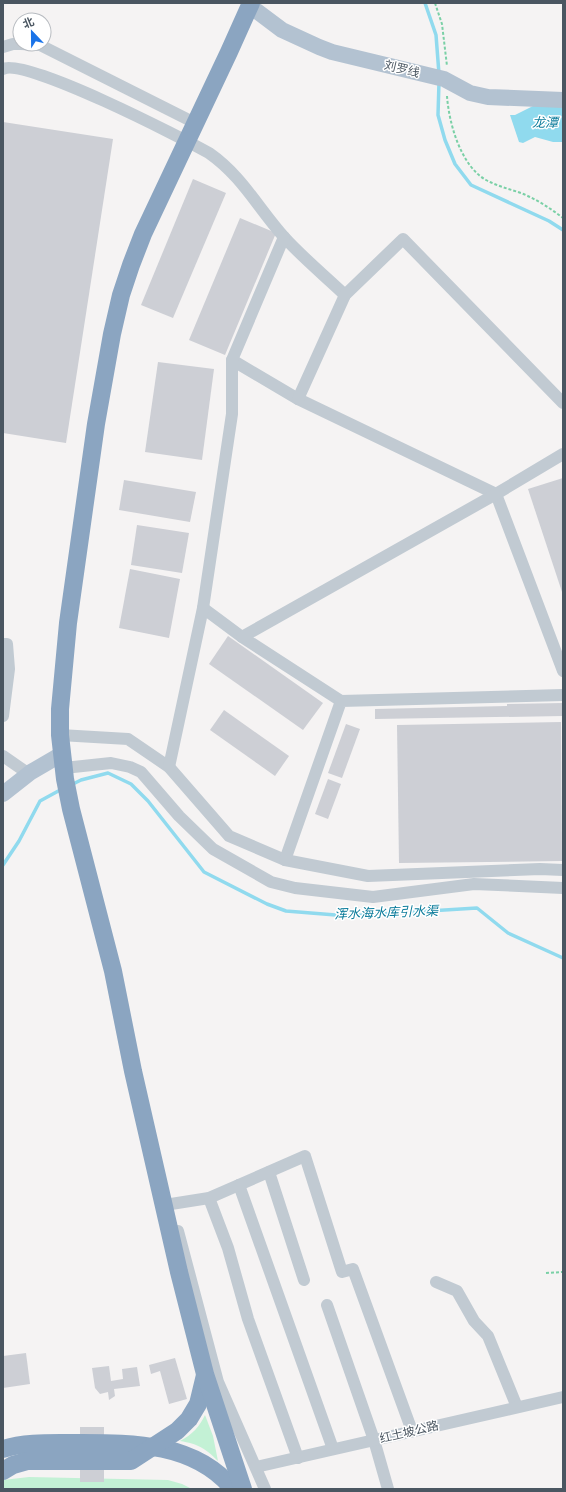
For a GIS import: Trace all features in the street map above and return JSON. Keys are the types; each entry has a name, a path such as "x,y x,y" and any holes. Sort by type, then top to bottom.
{"highway":[{"path":"243,1489 205,1374 179,1272 167,1203 133,1071 113,971 71,808 63,767 60,735 63,667 75,566 97,417 112,334 121,296 146,227 250,4"},
{"path":"3,1449 91,1452 131,1461 150,1447 177,1431 193,1415 200,1399 205,1374"},
{"path":"3,1471 13,1465 27,1461 91,1452 131,1434 150,1447 175,1452 195,1459 216,1472 233,1489"}],"main road":[{"name":"刘罗线","path":"250,4 282,30 319,47 441,78 470,93 488,97 563,100"},
{"path":"3,794 29,774 63,767"}],"street":[{"path":"52,51 195,124"},
{"path":"3,69 6,67 20,68 74,86 209,152 229,169 253,196 284,238 345,295"},
{"path":"169,767 203,608 232,414 232,360 284,238"},
{"path":"298,399 345,295 403,239 563,403"},
{"path":"232,360 298,399 496,494 563,671"},
{"path":"242,637 496,494 563,454"},
{"path":"203,608 242,637 341,701 563,696"},
{"path":"3,644 7,644 9,669 3,716"},
{"path":"285,860 341,701"},
{"path":"60,735 128,739 169,767 229,836 285,860 368,876 540,869 563,870"},
{"path":"3,756 29,774"},
{"path":"63,767 111,763 130,767 141,772 179,816 214,849 271,882 295,888 373,896 474,884 563,888"},
{"path":"265,1489 218,1382 167,1203 209,1198 305,1156 342,1272 353,1269 412,1431"},
{"path":"269,1172 304,1280"},
{"path":"239,1185 333,1449"},
{"path":"209,1198 228,1248 248,1319 298,1458"},
{"path":"436,1282 457,1291 474,1322 488,1336 517,1407"},
{"path":"327,1305 374,1440 388,1489"},
{"name":"红土坡公路","path":"256,1467 563,1397"}],"path":[{"path":"435,3 444,31 441,78 452,125 458,143 474,171 494,184 520,193 543,204 563,218"},
{"path":"546,1273 563,1272"}],"green space":[{"path":"205,1415 213,1436 218,1461 201,1447 180,1441 195,1430"},
{"path":"29,1477 168,1480 192,1489 3,1489 3,1480"}],"water":[{"name":"龙潭","path":"537,104 563,107 563,142 553,142 535,137 523,143 519,142 510,115 515,115"}],"building":[{"path":"3,122 113,139 66,443 3,433"},
{"path":"193,179 226,193 173,318 141,305"},
{"path":"240,218 276,233 225,355 189,340"},
{"path":"158,362 214,369 202,460 145,452"},
{"path":"563,478 563,595 528,489"},
{"path":"124,480 196,492 190,522 119,510"},
{"path":"137,525 189,533 182,573 131,565"},
{"path":"130,569 180,579 169,638 119,628"},
{"path":"228,636 323,703 303,730 209,664"},
{"path":"563,703 563,716 375,719 375,709 507,706 507,704"},
{"path":"224,710 289,756 275,776 210,730"},
{"path":"561,722 562,861 399,863 397,725"},
{"path":"346,724 360,729 342,778 328,773"},
{"path":"328,779 341,784 328,819 315,814"},
{"path":"26,1353 30,1384 3,1388 3,1356"},
{"path":"175,1358 187,1399 169,1404 160,1371 151,1374 149,1365"},
{"path":"109,1366 111,1381 123,1379 122,1369 137,1367 140,1386 114,1389 115,1396 109,1400 108,1392 100,1394 95,1388 92,1368"},
{"path":"80,1427 104,1427 104,1482 80,1482"}],"waterway":[{"name":"浑水海水库引水渠","path":"425,3 436,35 439,74"},
{"name":"浑水海水库引水渠","path":"439,82 438,115 445,140 455,164 471,185 549,221 563,230"},
{"name":"浑水海水库引水渠","path":"71,785 81,780 108,773 131,784 148,801 204,872 267,904 286,911 348,916 477,908 508,933 563,958"},
{"name":"浑水海水库引水渠","path":"3,865 19,841 40,801 62,789"}]}
